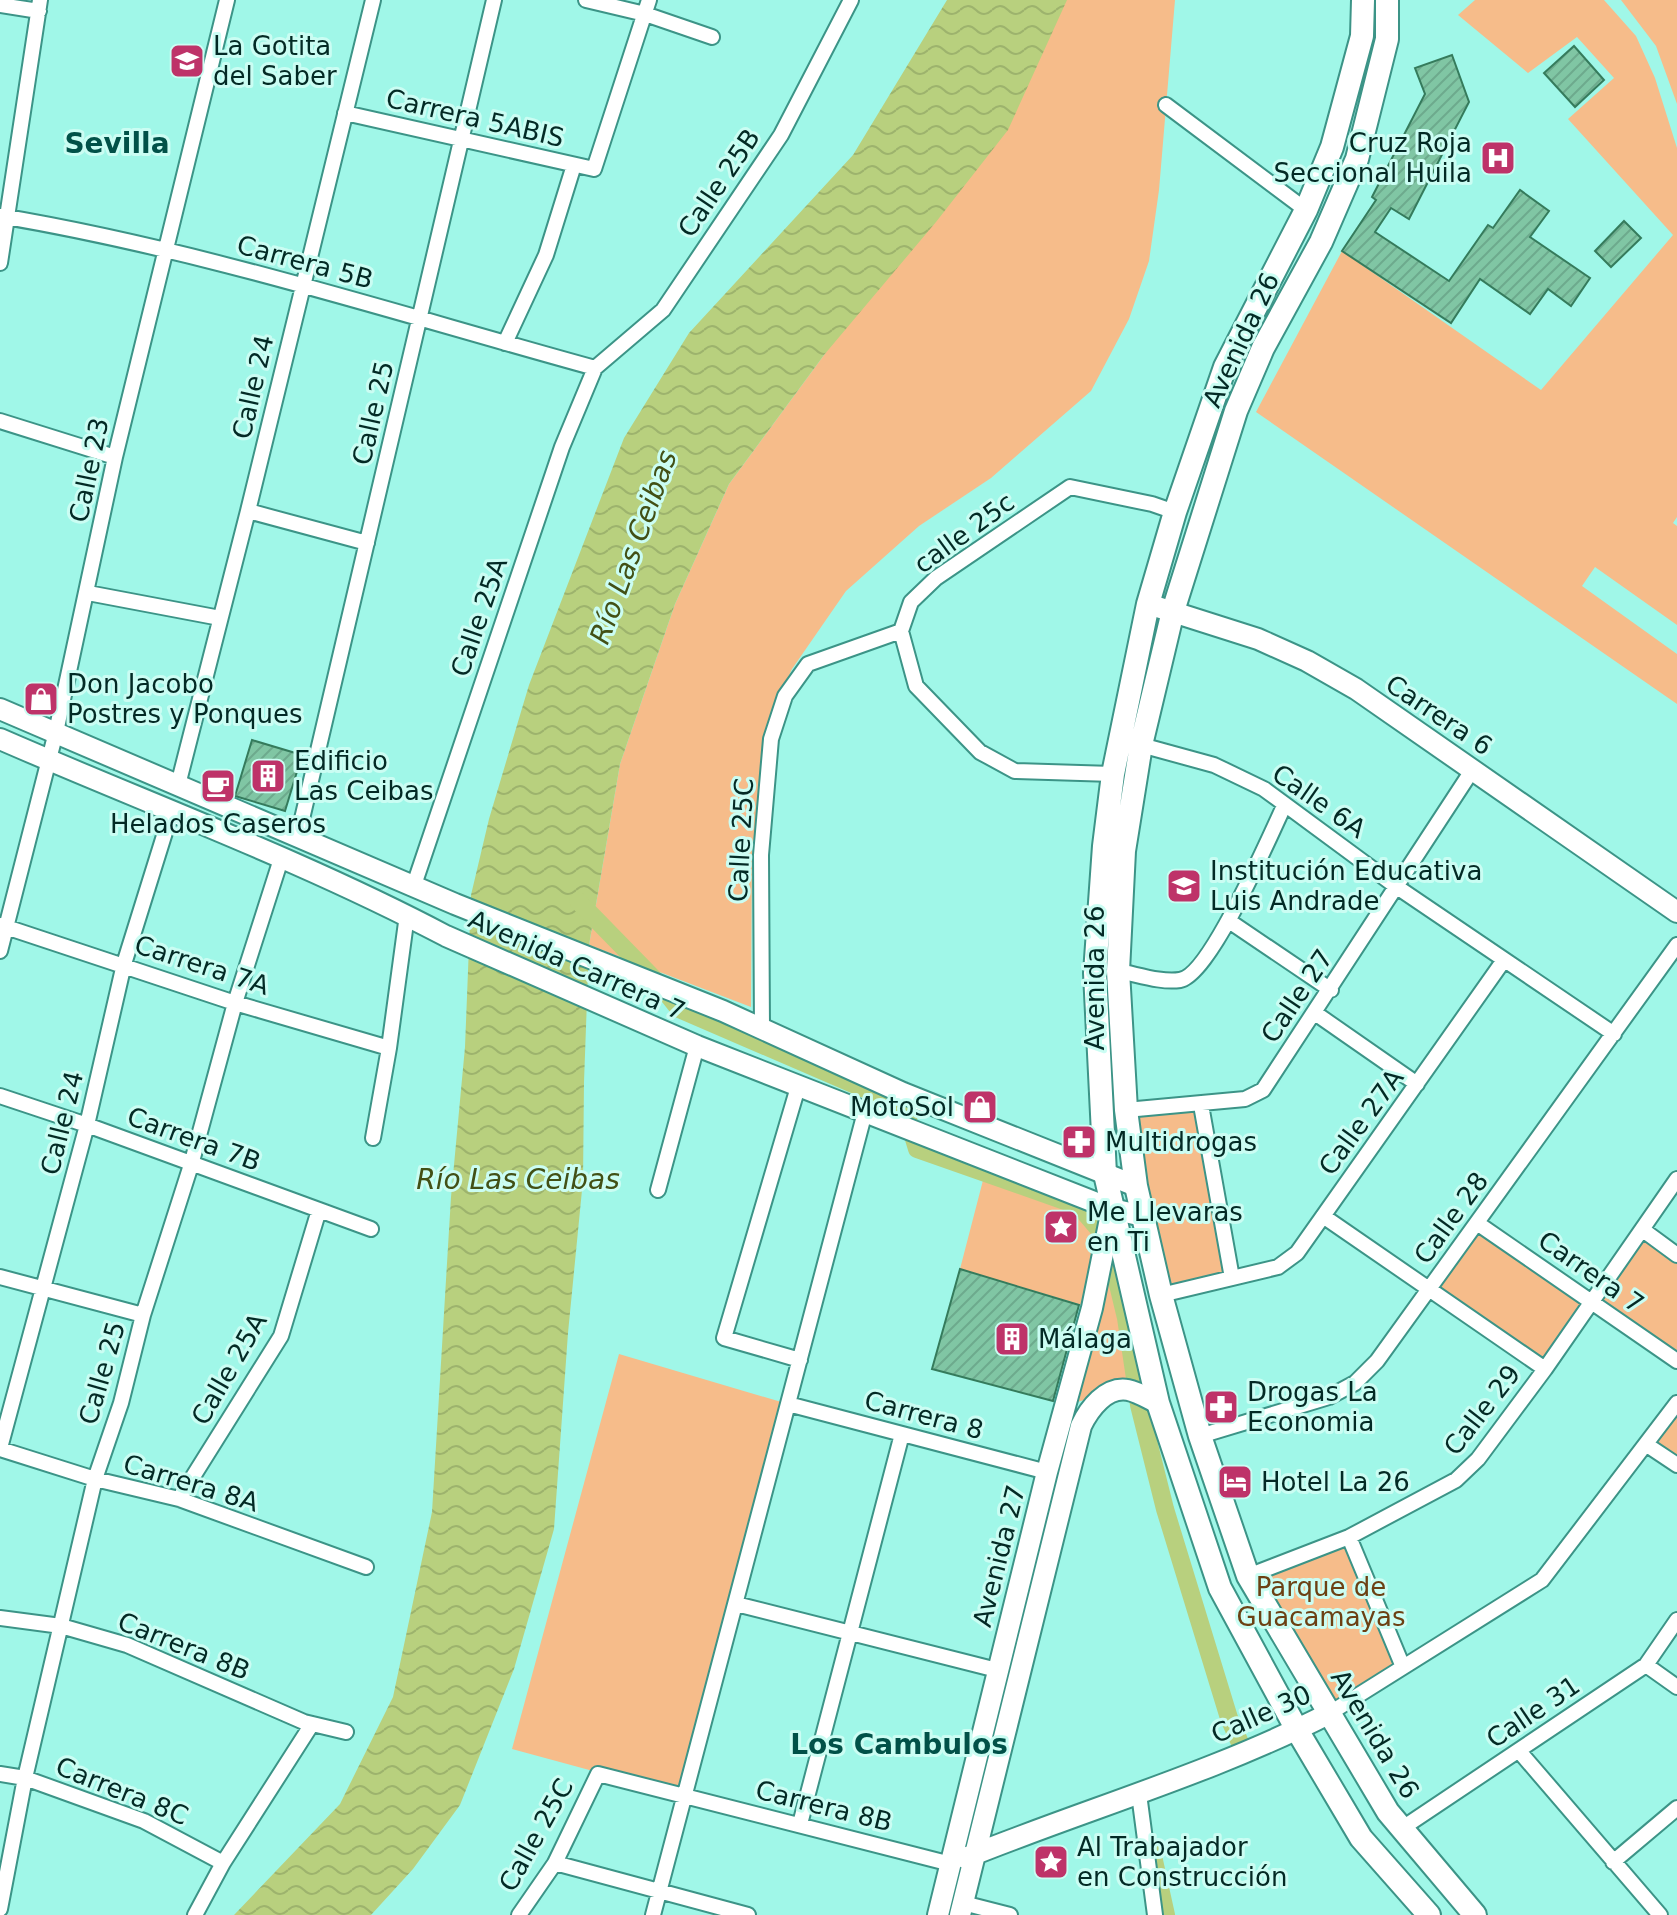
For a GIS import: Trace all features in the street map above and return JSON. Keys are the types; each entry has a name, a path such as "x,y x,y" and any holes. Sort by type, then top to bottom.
{"main road":[{"name":"Avenida 26","path":"1363,0 1362,36 1332,147 1306,210 1225,367 1175,512 1148,604 1113,774 1104,846 1095,973 1105,1174 1112,1209 1158,1403 1220,1588 1297,1730 1361,1838 1429,1915"},
{"name":"Avenida 26","path":"1387,0 1387,39 1357,159 1321,242 1249,378 1173,611 1141,745 1124,851 1118,971 1126,1110 1136,1186 1161,1295 1200,1436 1248,1576 1388,1812 1475,1915"},
{"name":"Carrera 6","path":"1148,604 1258,639 1307,661 1356,689 1677,912"},
{"name":"Avenida Carrera 7","path":"0,709 455,904 688,996 903,1093 1136,1186"},
{"name":"Avenida Carrera 7","path":"0,739 172,810 407,915 446,936 697,1046 1112,1209 1143,1216"},
{"name":"Avenida 27","path":"938,1915 1047,1472 1092,1308 1112,1209"},
{"name":"Avenida 27","path":"962,1909 1081,1426 1089,1408 1101,1399 1132,1391 1158,1403"},
{"name":"Calle 30","path":"951,1864 1139,1794 1297,1730 1330,1713"}],"street":[{"name":"Calle 23","path":"0,951 3,926 56,732 115,457 227,0"},
{"name":"Calle 24","path":"178,785 373,0"},
{"name":"Calle 25","path":"298,836 494,0"},
{"path":"586,0 647,7 712,37"},
{"name":"Calle 25B","path":"595,368 663,310 781,135 851,0"},
{"path":"0,5 40,6 3,217 0,263"},
{"name":"Carrera 5ABIS","path":"345,113 594,169 647,7"},
{"path":"1166,105 1306,210"},
{"path":"505,343 546,255 574,165"},
{"name":"Carrera 5B","path":"3,217 167,250 420,317 595,368"},
{"name":"Calle 25A","path":"414,885 562,447 595,368"},
{"path":"0,421 115,457"},
{"name":"calle 25c","path":"901,631 911,602 936,578 1070,487 1152,504 1175,512"},
{"path":"248,511 367,543"},
{"path":"88,593 220,618"},
{"path":"901,631 916,686 980,752 1015,771 1113,774"},
{"name":"Calle 25C","path":"762,1028 761,855 771,739 785,696 808,664 901,631"},
{"name":"Calle 6A","path":"1141,745 1214,765 1264,789 1397,887 1614,1034"},
{"name":"Calle 27","path":"1126,1110 1245,1099 1263,1090 1473,769"},
{"path":"1118,971 1178,980 1185,978 1205,957 1229,921 1284,806"},
{"name":"Calle 24","path":"0,1449 87,1125 124,964 172,810"},
{"name":"Calle 25","path":"0,1909 25,1778 95,1479 121,1403 143,1315 191,1165 235,1003 281,859"},
{"path":"373,1138 407,915"},
{"path":"1229,921 1331,990"},
{"name":"Carrera 7A","path":"3,926 235,1003 389,1048"},
{"name":"Calle 28","path":"1200,1436 1329,1397 1355,1383 1377,1361 1677,945"},
{"name":"Calle 27A","path":"1161,1295 1278,1267 1297,1253 1504,960"},
{"path":"1315,1013 1417,1084"},
{"path":"658,1190 697,1046"},
{"path":"798,1087 724,1338 800,1360"},
{"name":"Carrera 7B","path":"0,1096 371,1229"},
{"path":"1201,1105 1232,1278"},
{"path":"653,1915 865,1112"},
{"name":"Calle 29","path":"1248,1576 1349,1537 1456,1480 1478,1459 1545,1369 1677,1179"},
{"name":"Calle 25A","path":"179,1499 281,1336 319,1210"},
{"path":"1323,1216 1545,1369"},
{"name":"Carrera 7","path":"1477,1223 1677,1361"},
{"path":"1643,1230 1677,1255"},
{"path":"0,1277 143,1315"},
{"name":"Calle 30","path":"1330,1713 1542,1580 1677,1403"},
{"name":"Carrera 8","path":"788,1404 1047,1472"},
{"path":"800,1824 902,1434"},
{"path":"1647,1445 1677,1465"},
{"name":"Carrera 8A","path":"0,1449 95,1479 179,1499 366,1567"},
{"path":"1349,1537 1403,1667"},
{"path":"736,1604 997,1670"},
{"name":"Carrera 8B","path":"0,1618 61,1626 127,1645 312,1724 346,1732"},
{"name":"Calle 31","path":"1401,1829 1646,1665 1677,1620"},
{"path":"1646,1665 1677,1687"},
{"path":"195,1915 223,1863 312,1724"},
{"path":"1519,1751 1660,1915"},
{"name":"Carrera 8C","path":"0,1774 25,1778 144,1821 223,1863"},
{"name":"Calle 25C","path":"519,1915 555,1863 598,1774 685,1796"},
{"path":"1139,1794 1155,1915"},
{"name":"Carrera 8B","path":"685,1796 951,1864"},
{"path":"1613,1862 1677,1808"},
{"path":"555,1863 748,1915"},
{"path":"962,1909 1010,1915"}],"green space":[{"path":"1065,0 1175,0 1159,190 1149,261 1129,319 1091,391 991,478 919,526 846,591 792,669 771,714 752,850 751,1007 589,945 620,764 675,604 729,484 824,355"},
{"path":"1475,0 1604,0 1636,36 1655,78 1677,148 1677,517 1673,523 1677,526 1677,625 1595,567 1582,586 1677,654 1677,704 1256,412 1342,251 1541,390 1673,235 1568,119 1614,78 1577,37 1528,73 1458,15"},
{"path":"1621,0 1677,0 1677,104 1656,46"},
{"path":"1201,1105 1232,1278 1161,1295 1126,1110"},
{"path":"988,1161 1112,1209 1101,1275 1128,1275 1158,1403 1128,1388 1066,1405 1092,1308 960,1269"},
{"path":"1477,1223 1592,1302 1545,1369 1430,1288"},
{"path":"1643,1230 1677,1255 1677,1361 1592,1302"},
{"path":"619,1354 788,1404 685,1796 512,1749"},
{"path":"1677,1403 1677,1465 1647,1445"},
{"name":"Parque de Guacamayas","path":"1349,1537 1403,1667 1330,1713 1248,1576"}],"water":[{"name":"Río Las Ceibas","path":"947,0 1067,0 1008,130 936,222 824,355 729,484 675,604 620,764 589,945 583,1180 554,1529 514,1669 460,1805 413,1869 371,1915 234,1915 340,1804 393,1697 432,1512 451,1197 465,1047 471,895 489,819 529,685 624,438 689,333 853,155"}],"building":[{"path":"1574,46 1604,80 1575,107 1544,73"},
{"path":"1452,55 1469,102 1409,219 1391,208 1375,232 1449,281 1488,225 1493,228 1520,190 1549,211 1530,237 1590,278 1571,306 1548,289 1530,314 1480,279 1451,323 1342,251 1376,200 1372,197 1425,94 1415,68"},
{"path":"1624,221 1641,238 1611,267 1595,251"},
{"name":"Edificio Las Ceibas","path":"252,740 302,755 285,811 235,796"},
{"name":"Málaga","path":"960,1269 1079,1305 1053,1401 932,1369"}],"waterway":[{"path":"578,901 660,985 679,1009 904,1106 917,1149 1079,1206 1107,1239 1126,1318 1139,1405 1165,1509 1229,1718 1244,1752 1231,1757"},
{"path":"1151,1847 1166,1915"}],"place":[{"name":"La Gotita del Saber","path":"187,61"},
{"name":"Cruz Roja Seccional Huila","path":"1498,158"},
{"name":"Don Jacobo Postres y Ponques","path":"41,699"},
{"name":"Edificio Las Ceibas","path":"268,776"},
{"name":"Helados Caseros","path":"218,786"},
{"name":"Institución Educativa Luis Andrade","path":"1184,886"},
{"name":"MotoSol","path":"980,1107"},
{"name":"Multidrogas","path":"1079,1142"},
{"name":"Me Llevaras en Ti","path":"1061,1227"},
{"name":"Málaga","path":"1012,1339"},
{"name":"Drogas La Economia","path":"1221,1407"},
{"name":"Hotel La 26","path":"1235,1482"},
{"name":"Al Trabajador en Construcción","path":"1051,1862"}],"district":[{"name":"Sevilla","path":"117,143"},
{"name":"Los Cambulos","path":"899,1744"}]}
